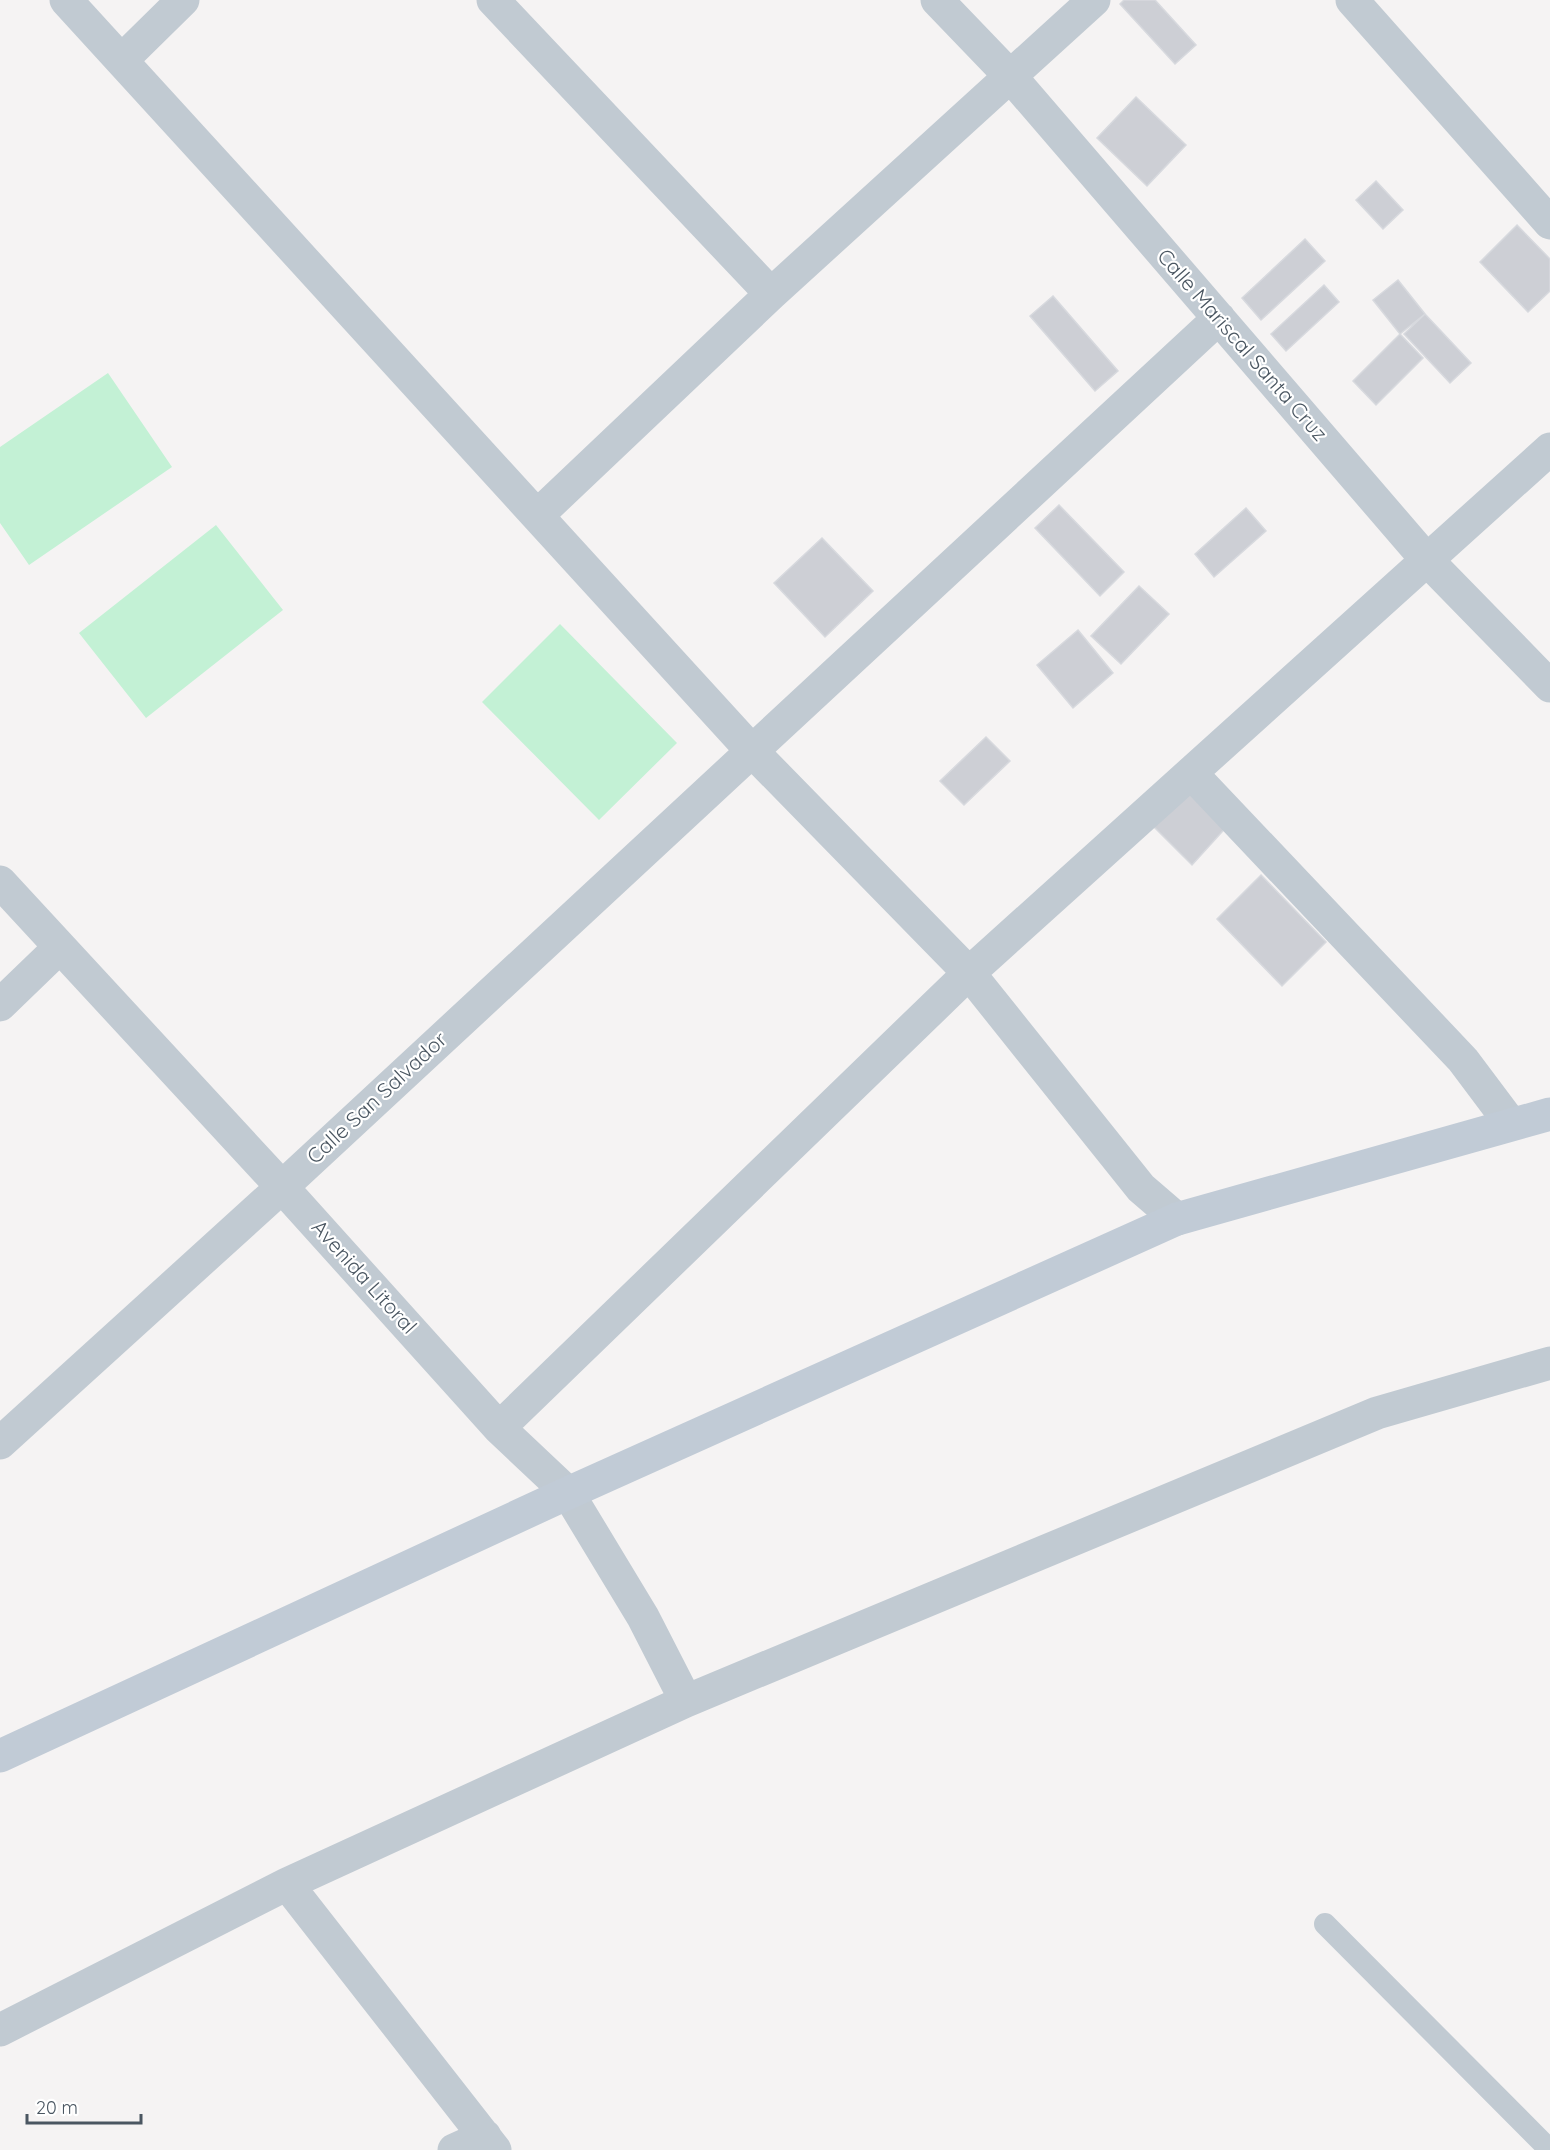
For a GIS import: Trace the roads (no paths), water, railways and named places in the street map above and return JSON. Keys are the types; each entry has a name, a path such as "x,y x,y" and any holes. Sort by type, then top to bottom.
{"street":[{"path":"66,0 751,750 969,974 1141,1188 1177,1219"},
{"path":"122,60 183,0"},
{"path":"493,0 771,294"},
{"name":"Calle Mariscal Santa Cruz","path":"937,0 1011,77 1426,559 1550,686"},
{"path":"538,515 771,294 1094,0"},
{"path":"1352,0 1550,223"},
{"name":"Calle San Salvador","path":"0,1443 282,1187 1219,318"},
{"path":"500,1428 969,974 1550,448"},
{"path":"1192,774 1463,1060 1511,1124"},
{"name":"Avenida Litoral","path":"0,882 282,1187 500,1428 568,1494 643,1617 687,1701"},
{"path":"0,1005 60,947"},
{"path":"0,1756 568,1494 1177,1219 1550,1114"},
{"path":"0,2030 287,1884 687,1701 1377,1413 1550,1363"},
{"path":"287,1884 490,2143 454,2150"}],"lane":[{"path":"1325,1924 1550,2150"}]}
